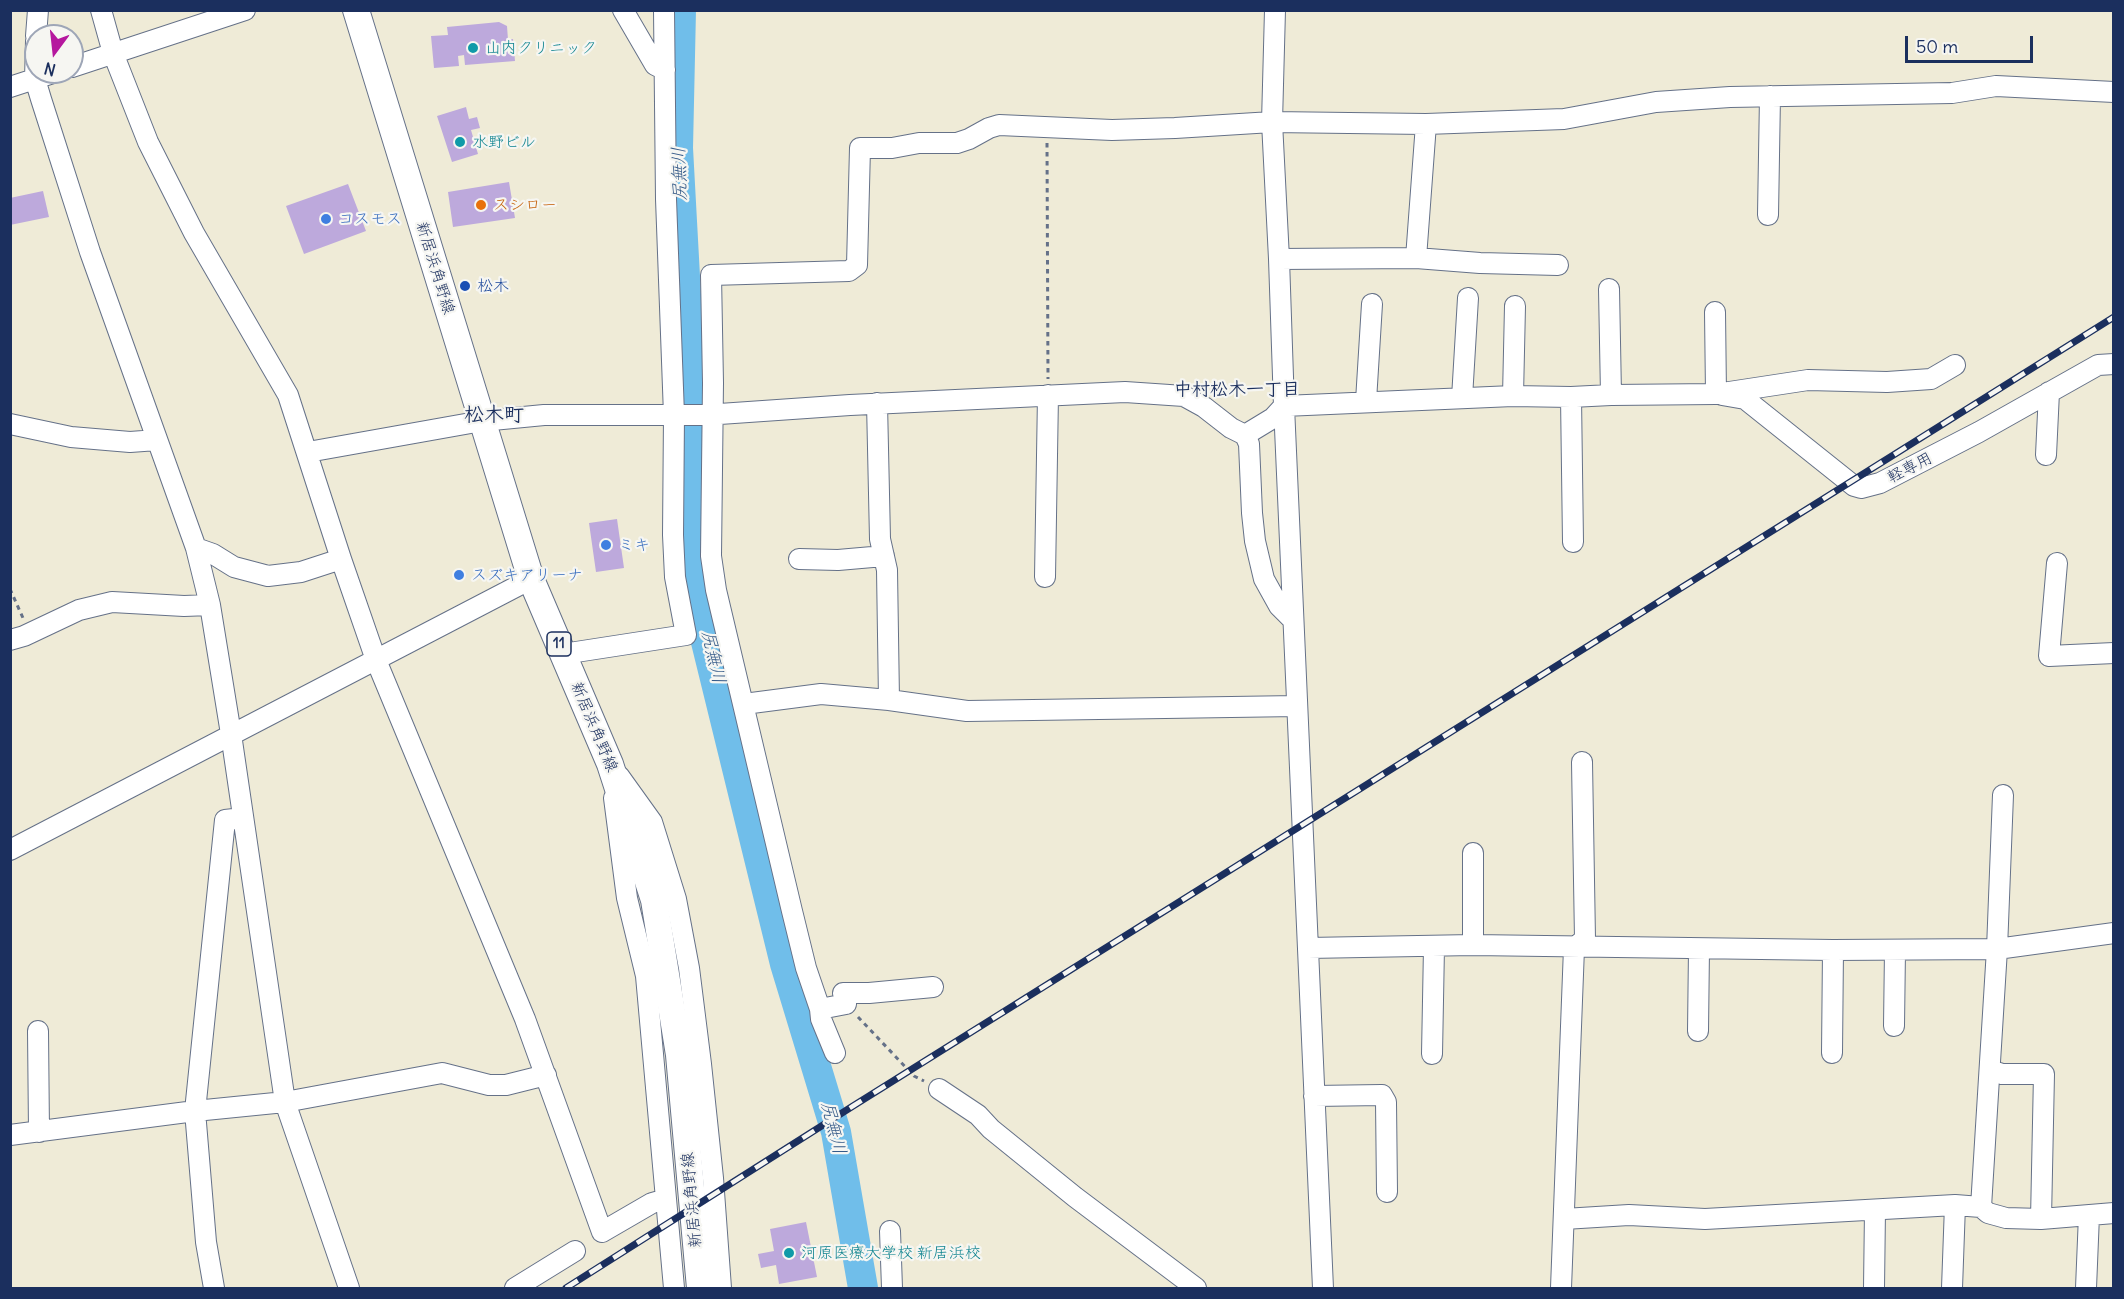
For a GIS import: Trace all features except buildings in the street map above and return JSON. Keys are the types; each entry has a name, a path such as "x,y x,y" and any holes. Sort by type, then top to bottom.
{"main road":[{"name":"新居浜角野線","path":"356,10 531,579 610,764 654,900 679,1055 700,1288"}],"street":[{"path":"101,10 113,53 148,142 194,233 288,395 376,660 483,915 546,1075 602,1232 652,1203 666,1199"},
{"path":"84,63 245,10"},
{"path":"623,10 655,65 665,70"},
{"path":"563,654 686,635 674,567 677,415 666,199 664,10"},
{"path":"1275,10 1272,122 1323,1288"},
{"path":"37,84 90,252 196,548 210,604 231,734 285,1102 349,1288"},
{"path":"835,1053 821,1019 801,945 716,590 711,556 708,415 712,383 711,275 849,271 857,265 860,148 892,148 919,143 957,143 999,125 1112,130 1272,122 1426,124 1564,119 1656,102 1770,96 1952,93 1996,86 2114,92"},
{"path":"1768,215 1770,96"},
{"path":"1416,258 1426,124"},
{"path":"1279,259 1416,258 1480,263 1558,265"},
{"path":"1609,289 1611,394"},
{"path":"1462,398 1468,298"},
{"path":"1366,401 1372,304"},
{"path":"1513,396 1515,306"},
{"path":"1715,312 1716,394"},
{"name":"軽専用","path":"1716,394 1745,399 1854,486 1861,488 1880,483 1979,432 2098,366 2114,364"},
{"path":"1245,435 1273,418 1284,406 1513,396 1716,394 1808,380 1887,382 1931,379 1955,365"},
{"path":"308,452 482,421 544,415 708,415 1048,394 1125,392 1184,396 1245,435 1249,444 1255,541 1264,579 1279,606 1293,620"},
{"path":"2046,455 2049,392"},
{"path":"1045,577 1048,394"},
{"path":"1570,397 1573,542"},
{"path":"877,404 880,539 887,570 889,700"},
{"path":"10,424 71,437 130,442 157,440"},
{"path":"196,548 213,554 234,567 268,576 302,572 341,559"},
{"path":"799,560 838,560 884,556"},
{"path":"2057,563 2049,656 2114,653"},
{"path":"10,850 531,579"},
{"path":"10,640 79,610 112,602 184,606 210,604"},
{"path":"744,704 821,694 889,700 967,711 1297,706"},
{"path":"1562,1288 1574,948 1585,939 1582,762"},
{"path":"610,764 627,898 646,976 674,1288"},
{"path":"610,764 652,822 676,899 689,968 700,1053 713,1178 721,1288"},
{"path":"1981,1206 1997,949 2003,795"},
{"path":"214,1288 206,1242 195,1111 225,820 243,818"},
{"path":"1473,853 1473,945"},
{"path":"1308,948 1473,945 1699,949 1997,949 2114,933"},
{"path":"1432,1054 1434,947"},
{"path":"1698,1031 1699,949"},
{"path":"1832,1053 1833,950"},
{"path":"1894,1026 1895,950"},
{"path":"820,1009 846,1004 843,993 933,987"},
{"path":"38,1031 39,1132"},
{"path":"1990,1070 2002,1074 2044,1074 2041,1219"},
{"path":"10,1135 285,1102 442,1073 489,1085 506,1085 546,1075"},
{"path":"939,1089 978,1115 991,1129 1075,1197 1196,1288"},
{"path":"1314,1096 1382,1095 1386,1102 1387,1192"},
{"path":"1564,1219 1629,1215 1705,1219 1955,1205 1981,1206 1988,1213 2006,1218 2041,1219 2114,1214"},
{"path":"1952,1288 1955,1205"},
{"path":"1874,1288 1875,1210"},
{"path":"2086,1288 2089,1215"},
{"path":"890,1232 892,1288"},
{"path":"515,1288 575,1251"}],"path":[{"path":"1047,126 1048,394"},
{"path":"10,589 30,633"},
{"path":"846,1004 914,1076 939,1089"}],"waterway":[{"name":"尻無川","path":"681,10 678,148 690,368 692,571 706,642 785,964 836,1132 863,1288"}],"railway":[{"path":"566,1288 2114,317"}],"place":[{"name":"山内クリニック","path":"473,48"},
{"name":"水野ビル","path":"460,142"},
{"name":"スシロー","path":"481,205"},
{"name":"コスモス","path":"326,219"},
{"name":"松木","path":"465,286"},
{"name":"ミキ","path":"606,545"},
{"name":"スズキアリーナ","path":"459,575"},
{"name":"河原医療大学校 新居浜校","path":"789,1253"}],"district":[{"name":"中村松木一丁目","path":"1237,390"},
{"name":"松木町","path":"494,415"}]}
